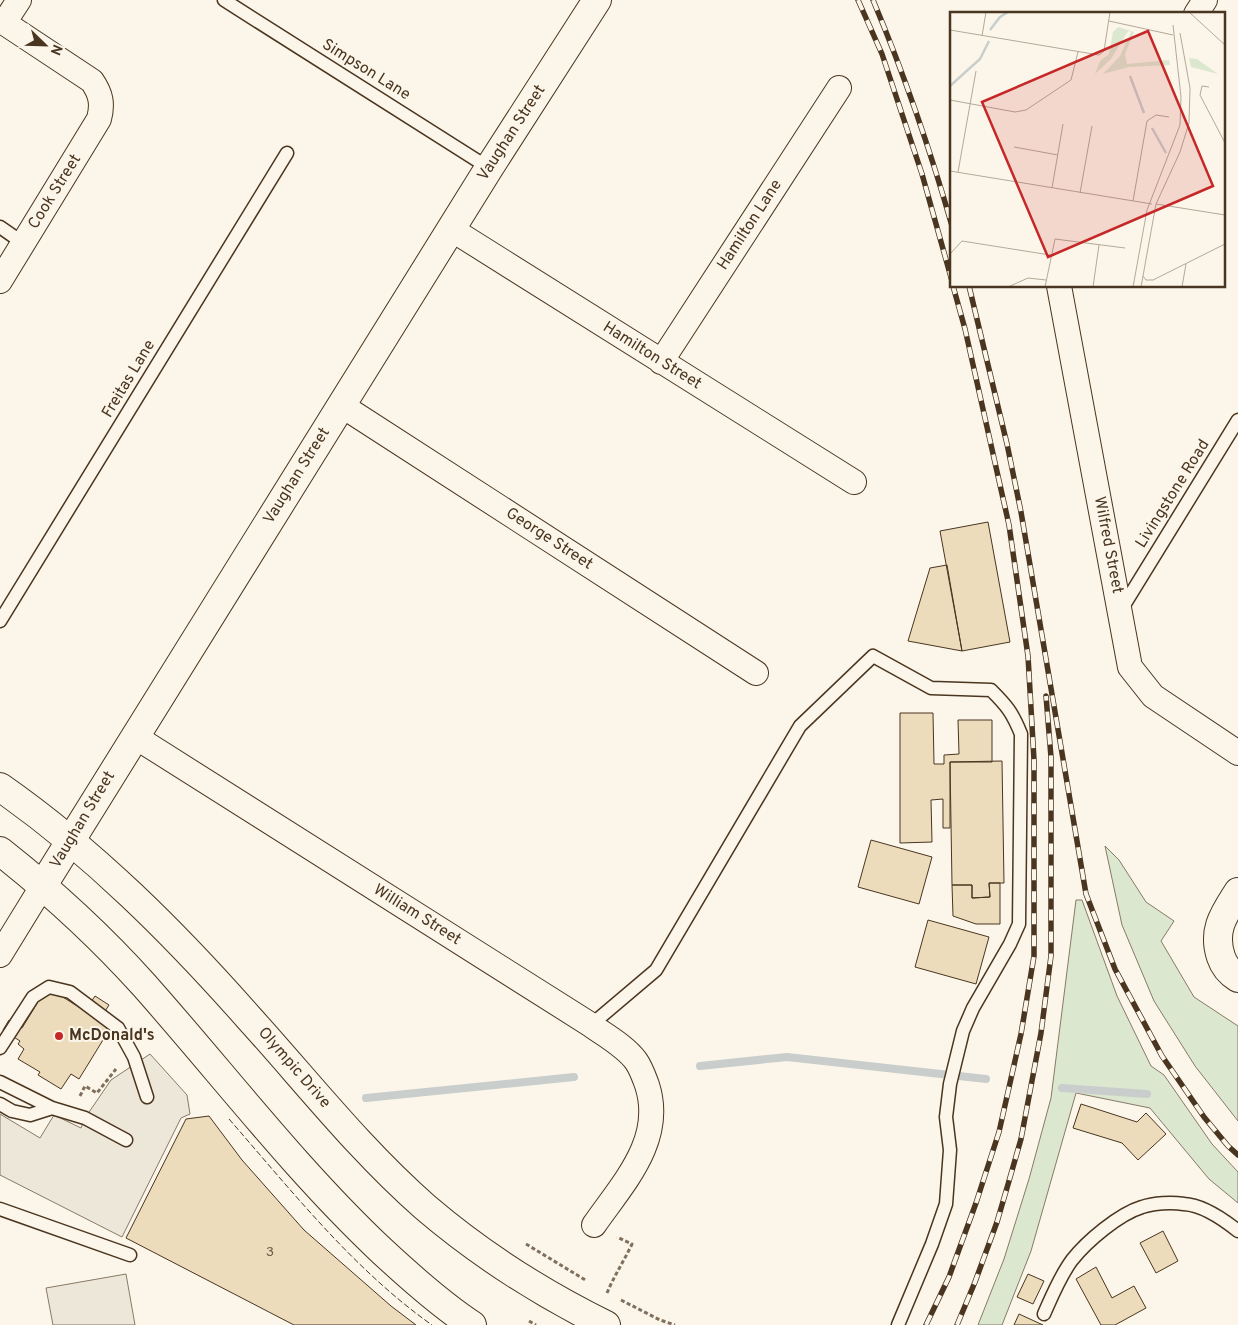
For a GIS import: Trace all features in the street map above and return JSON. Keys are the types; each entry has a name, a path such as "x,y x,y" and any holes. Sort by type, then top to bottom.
{"main road":[{"name":"Vaughan Street","path":"43,885 489,168 597,0"},
{"name":"Olympic Drive","path":"0,787 33,811 104,870 171,934 248,1016 372,1158 424,1206 465,1240 514,1274 606,1325"},
{"path":"0,851 43,885 84,922 143,984 330,1200 408,1275 472,1325"},
{"path":"1235,976 1223,962 1218,947 1218,930 1224,914 1238,892"}],"street":[{"path":"2,22 19,0"},
{"path":"1197,12 1205,0"},
{"name":"Cook Street","path":"0,281 99,119 102,100 98,90 87,78 2,22"},
{"name":"Hamilton Lane","path":"661,362 839,88"},
{"name":"Hamilton Street","path":"451,229 854,482"},
{"name":"Wilfred Street","path":"1059,288 1121,610 1130,667 1154,696 1238,753"},
{"name":"George Street","path":"341,406 756,673"},
{"name":"William Street","path":"134,736 591,1025 616,1042 635,1060 644,1078 652,1110 647,1141 638,1161 594,1225"},
{"name":"Vaughan Street","path":"0,955 43,885"}],"lane":[{"name":"Simpson Lane","path":"224,0 489,168"},
{"name":"Freitas Lane","path":"0,622 287,153"},
{"path":"0,227 23,243"},
{"name":"Livingstone Road","path":"1121,610 1238,420"},
{"path":"591,1025 656,970 800,726 873,656 931,688 991,690 1007,705 1021,734 1019,924 1010,944 973,1008 963,1031 950,1084 946,1117 950,1150 946,1204 932,1244 898,1325"},
{"path":"0,1048 33,996 49,987 70,992 118,1028 134,1057 147,1097"},
{"path":"0,1082 52,1108 85,1118 126,1140"},
{"path":"0,1104 12,1111 30,1115 52,1108"},
{"path":"1044,1314 1060,1280 1073,1259 1096,1236 1115,1221 1141,1207 1162,1204 1185,1204 1204,1210 1228,1223 1238,1231"},
{"path":"0,1210 130,1255"}],"path":[{"path":"84,1089 85,1086 97,1093 114,1071 134,1057"},
{"path":"594,1225 632,1244 624,1261 613,1277 607,1293 599,1289"},
{"path":"526,1244 592,1284"},
{"path":"616,1298 660,1320 675,1325"},
{"path":"529,1321 536,1325"}],"green space":[{"path":"1105,846 1119,860 1146,902 1174,921 1161,941 1194,997 1238,1026 1238,1121 1195,1066 1154,1001 1122,925"},
{"path":"1076,900 1082,900 1117,996 1151,1066 1164,1075 1212,1144 1238,1172 1238,1203 1209,1179 1150,1108 1076,1093 1031,1251 1002,1325 978,1325 1004,1259 1029,1179 1051,1098"}],"shaded area":[{"path":"150,1054 187,1095 190,1114 181,1118 122,1237 0,1175 0,1114 40,1138 54,1115 81,1128 85,1118 111,1080"},
{"path":"126,1274 135,1325 53,1325 46,1288"}],"building":[{"path":"988,522 1010,642 962,651 940,531"},
{"path":"947,565 962,651 908,641 930,568"},
{"path":"900,713 933,713 934,764 944,764 944,755 959,754 958,720 992,720 992,762 950,762 950,828 943,828 943,799 931,800 932,842 900,843"},
{"path":"1002,761 1004,883 989,883 990,897 972,898 972,885 952,885 950,762"},
{"path":"871,840 932,857 919,904 858,887"},
{"path":"989,883 1000,883 1000,924 976,924 953,916 952,885 972,885 972,898 990,897"},
{"path":"928,920 989,937 976,984 915,967"},
{"name":"McDonald's","path":"47,987 85,1011 95,996 109,1005 100,1019 111,1027 79,1079 71,1074 61,1089 38,1075 40,1072 18,1059 24,1049 18,1044 20,1041 3,1030 9,1020 22,1028"},
{"path":"1081,1104 1137,1122 1146,1113 1166,1134 1138,1160 1122,1143 1073,1128"},
{"path":"209,1116 242,1160 304,1230 391,1306 416,1325 294,1325 126,1238 186,1119"},
{"path":"1163,1231 1178,1261 1156,1273 1140,1243"},
{"path":"1096,1267 1112,1298 1134,1286 1146,1308 1115,1325 1101,1325 1076,1279"},
{"path":"1028,1274 1044,1281 1033,1304 1017,1297"},
{"path":"1019,1314 1043,1325 1014,1325"}],"waterway":[{"path":"700,1066 787,1057 986,1079"},
{"path":"366,1098 574,1077"},
{"path":"1062,1088 1147,1094"}],"railway":[{"path":"858,0 882,54 922,174 950,274"},
{"path":"873,0 916,112 950,219"},
{"path":"926,1325 949,1277 999,1132 1021,1034 1034,956 1034,760 1028,656 1009,525 965,329 954,288"},
{"path":"969,288 1007,444 1021,512 1086,894 1115,969 1162,1056 1204,1117 1238,1155"},
{"path":"957,1325 997,1222 1009,1181 1021,1139 1041,1033 1051,956 1051,757 1046,696"}],"fence":[{"path":"229,1119 324,1228 376,1280 432,1325"}],"place":[{"name":"McDonald's","path":"59,1036"}]}
